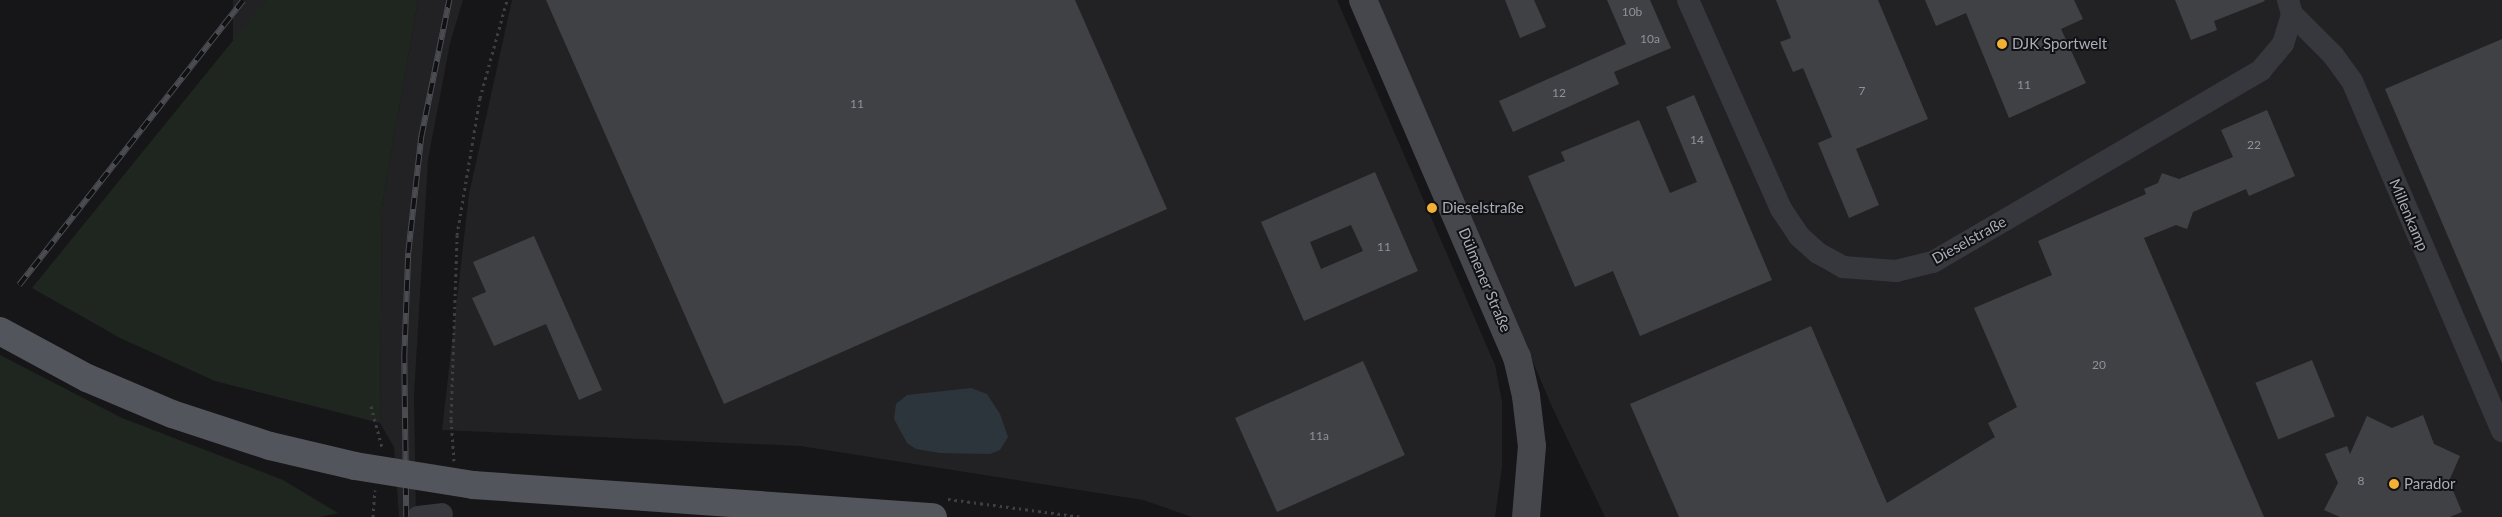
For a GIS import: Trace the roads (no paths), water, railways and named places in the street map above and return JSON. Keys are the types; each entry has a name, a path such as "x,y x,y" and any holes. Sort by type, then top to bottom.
{"main road":[{"path":"0,331 87,378 172,414 270,446 355,466 473,485 934,517"}],"street":[{"name":"Dülmener Straße","path":"1363,0 1517,357 1527,402 1532,446 1526,517"},
{"name":"Dieselstraße","path":"1688,0 1781,209 1799,236 1818,253 1843,267 1896,271 1932,262 2261,70 2284,44 2290,7"},
{"name":"Millenkamp","path":"2290,7 2333,55 2352,82 2502,432"},
{"path":"418,517 442,514"}],"railway":[{"path":"19,285 243,0"},
{"path":"406,517 404,357 408,253 421,137 449,0"}],"place":[{"name":"DJK Sportwelt","path":"2002,44"},
{"name":"Dieselstraße","path":"1432,208"},
{"name":"Parador","path":"2394,484"}]}
